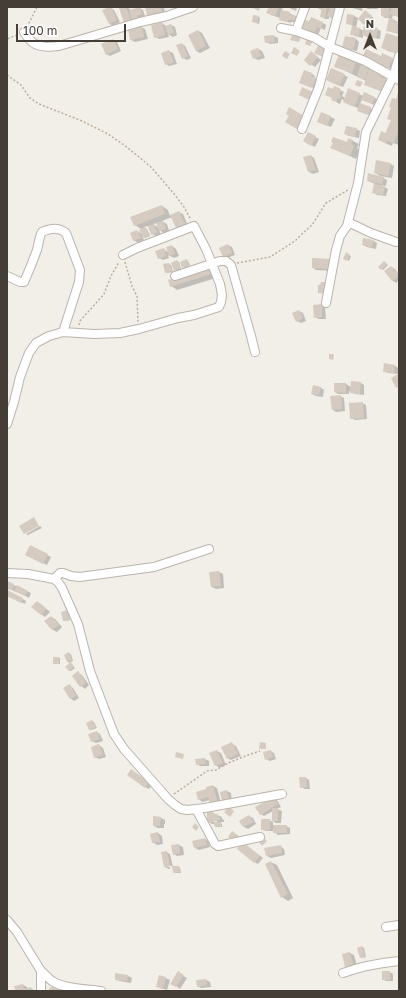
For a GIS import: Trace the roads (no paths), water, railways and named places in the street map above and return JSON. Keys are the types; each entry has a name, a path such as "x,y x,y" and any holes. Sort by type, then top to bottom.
{"street":[{"path":"24,32 30,41 38,45 49,47 59,46 140,22 167,16 193,7"},
{"path":"296,31 305,7"},
{"path":"302,129 319,87 340,7"},
{"path":"281,28 296,31 315,38 330,47 365,61 396,79"},
{"path":"326,303 336,250 340,236 347,226 358,183 366,132 396,79 399,56"},
{"path":"348,222 371,233 396,242"},
{"path":"7,424 20,377 29,353 36,342 63,332 94,334 114,333 139,329 219,307 222,295 220,284 206,249 194,226 123,255"},
{"path":"7,276 20,282 24,282 42,232 49,229 58,229 62,230 66,234 80,270 79,282 63,332"},
{"path":"175,276 220,261 226,261 231,265 255,352"},
{"path":"54,579 60,573 80,577 154,567 209,549"},
{"path":"7,573 28,574 54,579 58,582 78,624 90,671 114,734 124,749 175,805 181,809 187,810 282,794"},
{"path":"196,809 215,844 218,846 260,837"},
{"path":"7,920 17,932 41,970 48,978 57,984 102,991"},
{"path":"386,927 399,925"},
{"path":"343,973 372,964 399,961"},
{"path":"41,970 41,991"}]}
